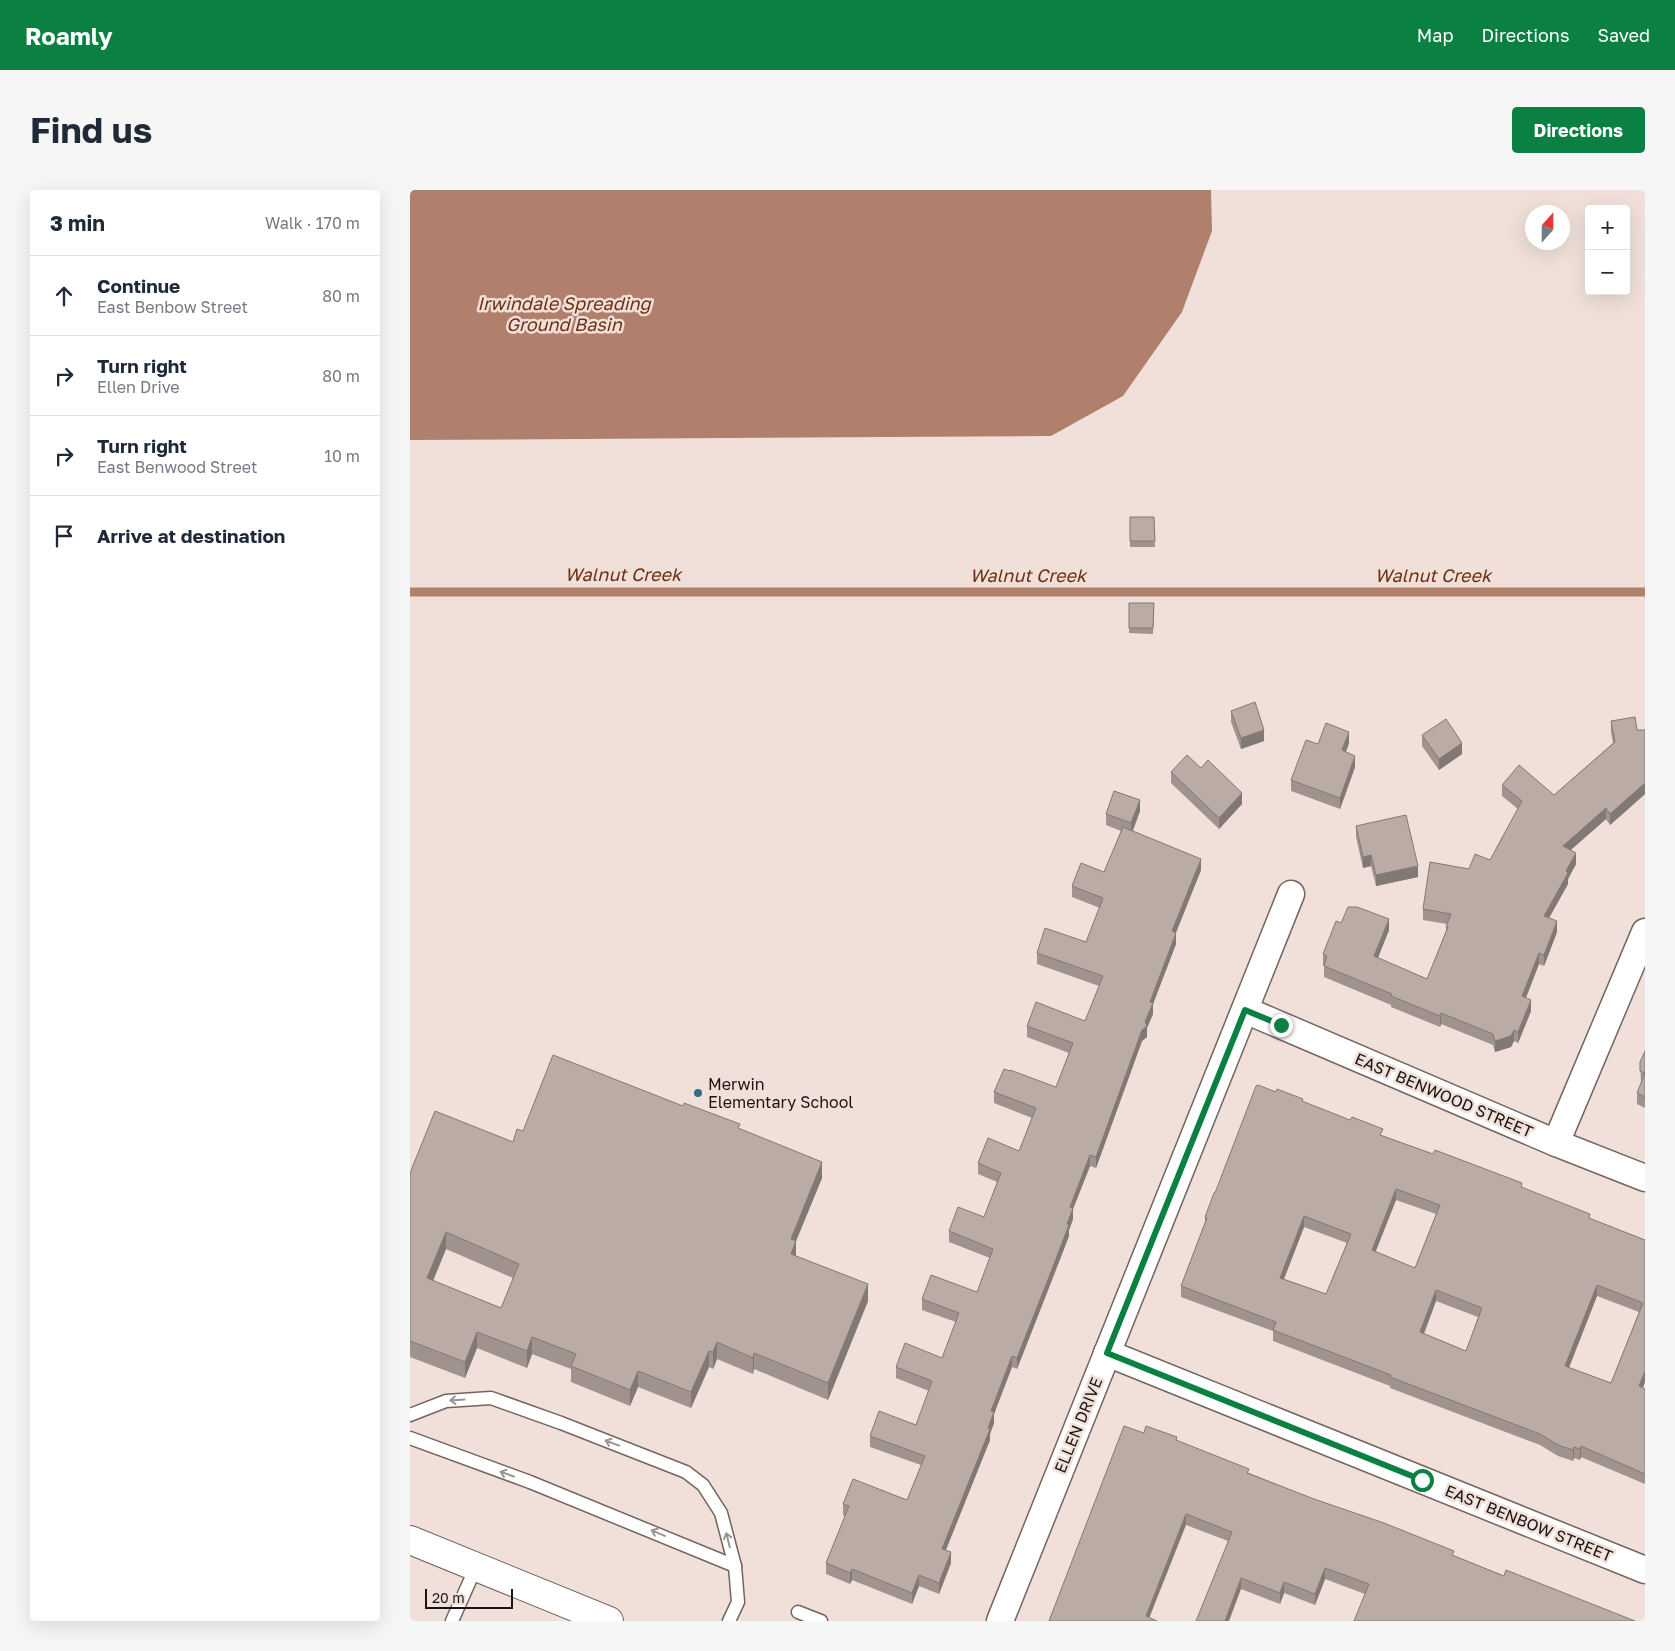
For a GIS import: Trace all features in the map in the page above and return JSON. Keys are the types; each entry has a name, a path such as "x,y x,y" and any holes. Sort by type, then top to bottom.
{"main road":[{"path":"410,1540 609,1621"}],"street":[{"name":"ELLEN DRIVE","path":"1000,1621 1291,894"},
{"path":"1556,1143 1645,932"},
{"name":"EAST BENWOOD STREET","path":"1245,1010 1556,1143 1645,1178"},
{"name":"EAST BENBOW STREET","path":"1107,1353 1645,1570"}],"lane":[{"path":"410,1415 446,1401 491,1398 686,1472 703,1485 721,1513 735,1566 738,1602 729,1621"},
{"path":"410,1438 539,1486 735,1566"},
{"path":"452,1621 476,1567"},
{"path":"798,1612 821,1621"}],"water":[{"name":"Irwindale Spreading Ground Basin","path":"410,190 1211,190 1212,231 1182,312 1123,396 1051,436 410,440"}],"building":[{"path":"1130,517 1154,517 1155,541 1130,541"},
{"path":"1129,603 1154,603 1153,628 1129,628"},
{"path":"1255,702 1264,730 1241,738 1231,711"},
{"path":"1635,717 1637,730 1645,730 1645,783 1610,814 1606,808 1563,846 1576,853 1566,871 1568,873 1544,916 1557,921 1544,955 1539,953 1522,996 1531,1000 1518,1032 1514,1030 1511,1036 1495,1041 1493,1034 1441,1013 1440,1016 1324,966 1327,956 1323,954 1336,921 1341,923 1348,907 1357,907 1389,919 1374,956 1427,979 1448,927 1446,927 1451,914 1423,909 1430,862 1469,869 1475,854 1490,860 1522,801 1502,785 1519,765 1554,795 1615,742 1611,721"},
{"path":"1446,719 1462,743 1439,759 1422,735"},
{"path":"1326,723 1349,732 1342,750 1355,756 1340,798 1291,780 1306,740 1318,744"},
{"path":"1187,755 1201,768 1208,760 1242,793 1219,818 1171,772"},
{"path":"1114,791 1140,800 1131,823 1106,814"},
{"path":"1406,815 1418,866 1376,875 1371,855 1363,857 1356,826"},
{"path":"1123,827 1201,859 1172,931 1176,933 1150,1002 1153,1003 1145,1022 1147,1026 1142,1030 1096,1157 1090,1155 1070,1207 1073,1208 1067,1224 1069,1225 1049,1277 1017,1358 1012,1356 991,1411 994,1412 988,1428 990,1429 942,1549 951,1552 939,1583 919,1575 912,1593 852,1569 850,1573 826,1563 849,1506 843,1504 853,1479 907,1500 925,1456 870,1436 879,1411 916,1425 932,1381 896,1367 905,1343 942,1358 959,1313 922,1299 931,1275 977,1292 993,1249 949,1231 958,1207 984,1217 1001,1173 978,1163 988,1138 1019,1151 1036,1108 994,1092 1004,1069 1056,1087 1073,1043 1027,1026 1036,1002 1085,1021 1103,976 1037,953 1045,928 1086,942 1103,898 1072,886 1081,863 1104,872"},
{"path":"1645,1051 1645,1073 1640,1071 1640,1062"},
{"path":"553,1055 683,1106 684,1103 740,1124 738,1128 822,1162 791,1239 796,1241 791,1254 868,1284 828,1383 754,1353 753,1358 717,1342 713,1352 709,1351 691,1392 638,1371 630,1390 571,1366 576,1354 532,1337 527,1351 477,1332 465,1362 410,1341 410,1173 435,1111 513,1142 517,1129 523,1131","holes":["446,1232 519,1264 501,1308 427,1278"]},
{"path":"1645,1073 1645,1097 1637,1093"},
{"path":"1258,1085 1276,1092 1277,1089 1350,1120 1352,1117 1383,1129 1380,1135 1433,1154 1435,1150 1522,1183 1521,1187 1590,1214 1589,1218 1645,1240 1645,1371 1639,1386 1645,1389 1645,1474 1581,1446 1580,1449 1574,1447 1573,1450 1558,1445 1540,1434 1273,1330 1276,1322 1181,1286 1207,1218 1205,1217 1214,1193","holes":["1396,1189 1440,1205 1415,1268 1372,1250","1304,1216 1351,1234 1326,1294 1280,1278","1597,1285 1643,1303 1611,1383 1565,1366","1436,1290 1482,1308 1466,1351 1420,1332"]},
{"path":"1124,1426 1144,1433 1146,1426 1177,1437 1176,1440 1249,1469 1247,1473 1384,1523 1454,1551 1452,1555 1504,1576 1506,1570 1635,1621 1354,1621 1369,1584 1325,1568 1315,1594 1284,1582 1280,1593 1241,1578 1225,1621 1196,1621 1232,1532 1186,1514 1146,1616 1157,1621 1049,1621"}],"waterway":[{"name":"Walnut Creek","path":"410,592 1645,592"}],"place":[{"name":"Merwin Elementary School","path":"698,1093"}],"route":[{"path":"1281,1025 1245,1010 1107,1353 1422,1480"}]}
